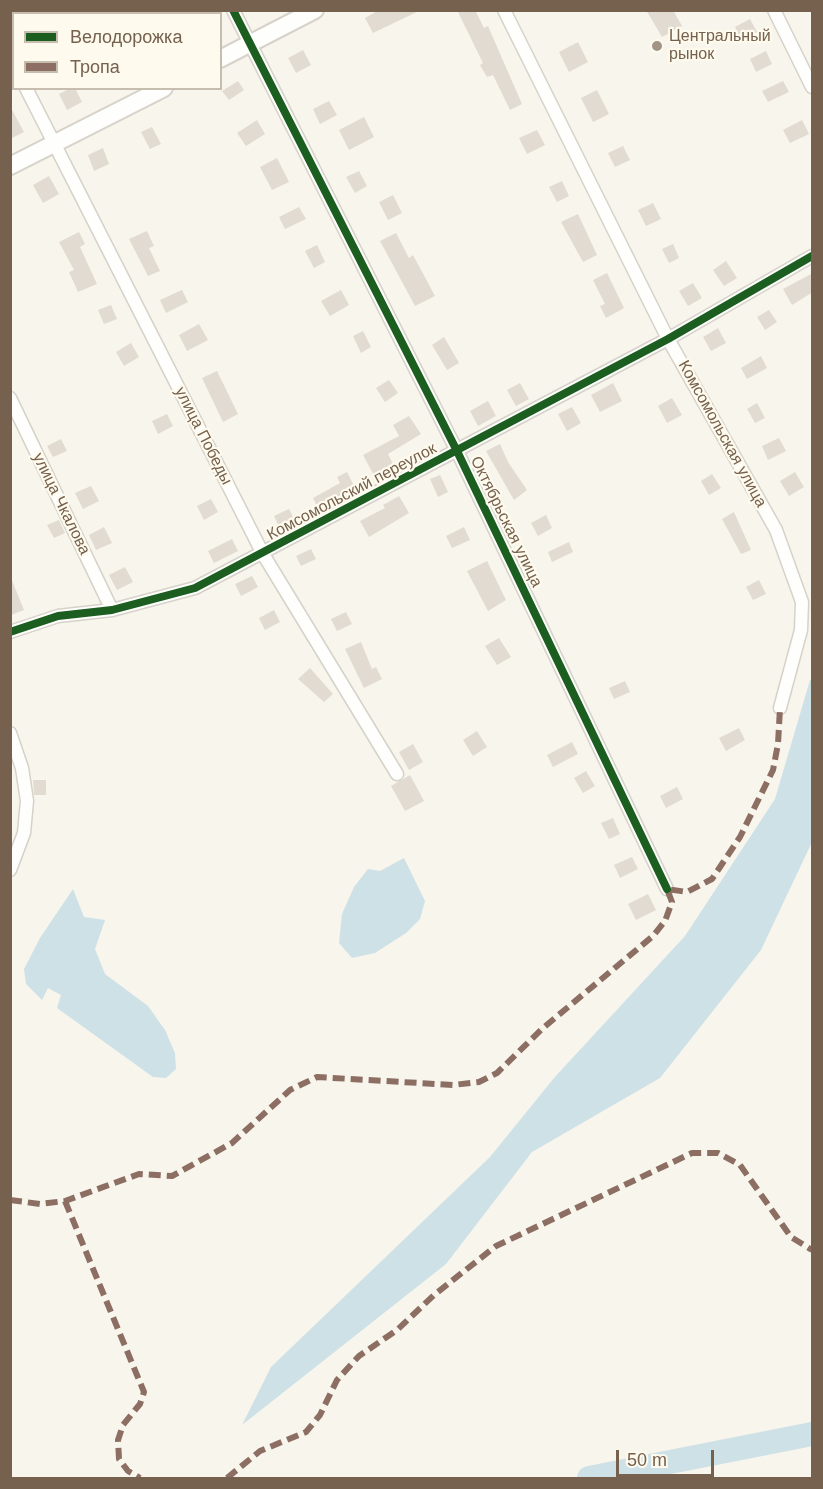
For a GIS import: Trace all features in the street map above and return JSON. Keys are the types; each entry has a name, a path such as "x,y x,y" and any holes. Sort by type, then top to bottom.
{"street":[{"name":"Октябрьская улица","path":"233,10 457,451 667,889"},
{"path":"222,59 315,10"},
{"name":"Комсомольская улица","path":"504,10 668,339 776,530 802,602 801,630 780,708"},
{"path":"774,10 813,87"},
{"name":"улица Победы","path":"27,90 263,554 397,774"},
{"path":"10,166 160,90"},
{"name":"Комсомольский переулок","path":"10,632 58,616 112,610 195,588 668,339 813,256"},
{"name":"улица Чкалова","path":"10,398 112,610"},
{"path":"10,733 22,768 27,801 24,833 10,870"}],"shaded area":[{"path":"810,680 812,680 812,842 761,950 660,1078 532,1152 446,1264 242,1425 271,1367 490,1157 554,1078 685,936 775,799"},
{"path":"404,858 425,901 420,919 406,933 375,953 352,958 339,943 342,914 354,887 368,869 380,871"},
{"path":"73,889 84,917 105,920 95,949 105,974 148,1006 165,1030 175,1053 176,1069 166,1078 153,1077 57,1008 61,995 48,988 42,1000 26,984 24,969 40,938"}],"building":[{"path":"379,10 421,10 373,33 365,18"},
{"path":"457,10 475,10 484,28 488,26 522,104 510,110 493,75 487,77 480,65 483,63"},
{"path":"646,10 673,10 682,26 662,37"},
{"path":"750,19 757,32 741,40 735,27"},
{"path":"578,42 588,62 569,72 559,52"},
{"path":"303,50 311,65 296,73 288,58"},
{"path":"766,51 772,64 756,72 750,59"},
{"path":"238,81 244,90 229,100 222,91"},
{"path":"783,81 789,92 768,102 762,91"},
{"path":"67,90 76,90 82,102 67,110 59,94"},
{"path":"597,90 609,114 593,122 581,98"},
{"path":"329,101 337,115 320,124 313,109"},
{"path":"10,106 24,132 10,139"},
{"path":"364,117 374,137 349,150 339,130"},
{"path":"257,120 265,134 246,146 237,133"},
{"path":"802,120 809,134 790,143 783,130"},
{"path":"152,127 161,144 150,149 141,132"},
{"path":"537,130 545,145 527,154 519,138"},
{"path":"623,146 630,160 615,167 608,153"},
{"path":"103,148 109,164 94,171 88,155"},
{"path":"277,158 289,182 272,190 260,167"},
{"path":"359,171 367,186 355,193 346,177"},
{"path":"49,176 59,194 43,203 33,185"},
{"path":"562,181 569,196 557,202 549,187"},
{"path":"393,195 402,213 388,220 379,202"},
{"path":"653,203 661,219 646,226 638,210"},
{"path":"299,207 306,219 285,229 279,217"},
{"path":"578,214 597,255 583,262 561,222"},
{"path":"147,231 154,246 149,248 160,271 148,276 129,239"},
{"path":"79,232 85,244 80,247 97,284 78,292 69,272 74,270 59,242"},
{"path":"396,233 409,258 413,255 435,296 415,306 380,241"},
{"path":"673,244 679,258 669,263 662,249"},
{"path":"317,245 325,262 314,268 305,251"},
{"path":"726,261 737,278 724,286 713,270"},
{"path":"607,273 624,308 606,318 600,306 605,304 593,280"},
{"path":"813,273 813,292 792,305 783,289"},
{"path":"693,283 702,298 688,306 679,291"},
{"path":"182,290 188,302 166,313 160,300"},
{"path":"341,290 349,305 330,316 321,301"},
{"path":"111,305 117,319 104,324 98,310"},
{"path":"769,310 777,322 765,330 757,317"},
{"path":"199,324 208,340 187,351 179,335"},
{"path":"718,328 726,343 711,351 703,337"},
{"path":"363,331 371,347 361,353 353,336"},
{"path":"444,337 459,363 447,370 432,345"},
{"path":"131,343 139,357 124,366 116,352"},
{"path":"761,356 767,368 747,379 741,368"},
{"path":"217,371 238,414 223,422 202,378"},
{"path":"389,380 398,393 385,402 376,388"},
{"path":"520,383 529,399 516,406 507,390"},
{"path":"613,383 622,401 600,412 591,395"},
{"path":"672,398 682,415 667,423 658,406"},
{"path":"488,401 496,416 478,426 470,411"},
{"path":"757,403 765,418 755,423 747,409"},
{"path":"572,407 581,423 567,431 558,414"},
{"path":"167,414 173,426 158,434 152,421"},
{"path":"409,416 421,434 388,454 395,468 376,479 363,455 399,436 393,425"},
{"path":"779,438 786,451 768,460 762,446"},
{"path":"61,439 67,451 53,457 47,446"},
{"path":"500,444 508,462 527,490 514,500 486,451"},
{"path":"347,472 356,490 319,510 313,498 340,483 337,477"},
{"path":"795,472 804,487 789,496 780,481"},
{"path":"712,474 721,488 709,495 701,481"},
{"path":"440,475 448,492 438,497 430,479"},
{"path":"91,486 99,501 83,509 75,493"},
{"path":"399,496 409,513 369,537 360,521 385,508 383,505"},
{"path":"211,499 218,512 204,520 197,506"},
{"path":"289,509 296,523 281,531 274,516"},
{"path":"734,512 751,550 741,554 722,519"},
{"path":"546,515 552,528 538,536 531,523"},
{"path":"59,520 65,533 54,538 47,525"},
{"path":"104,527 112,543 96,550 89,535"},
{"path":"464,527 470,540 452,548 446,536"},
{"path":"232,539 238,551 214,563 208,551"},
{"path":"569,542 573,552 552,562 548,552"},
{"path":"311,549 316,559 301,566 296,556"},
{"path":"487,561 506,600 488,611 467,571"},
{"path":"125,567 133,582 117,590 109,575"},
{"path":"252,576 258,587 241,596 235,584"},
{"path":"11,578 24,610 11,615"},
{"path":"759,580 766,594 753,600 746,587"},
{"path":"274,610 280,622 265,630 259,618"},
{"path":"346,612 352,624 337,631 331,619"},
{"path":"499,638 511,657 497,665 485,646"},
{"path":"361,642 372,669 376,667 382,679 364,688 345,649"},
{"path":"310,668 333,694 324,702 298,679"},
{"path":"625,681 630,692 614,699 609,688"},
{"path":"739,728 745,740 726,751 719,738"},
{"path":"477,731 487,747 473,756 463,740"},
{"path":"572,742 578,754 553,767 547,755"},
{"path":"413,744 423,762 409,770 399,752"},
{"path":"586,771 595,786 583,793 574,778"},
{"path":"410,775 424,801 405,811 391,786"},
{"path":"33,780 46,780 46,795 34,795"},
{"path":"677,787 683,799 666,808 660,796"},
{"path":"613,818 620,834 609,839 601,823"},
{"path":"632,857 638,869 620,878 614,865"},
{"path":"648,894 656,910 636,920 628,904"}],"waterway":[{"path":"589,1478 812,1434"}],"marked path":[{"path":"10,1200 40,1204 65,1201 139,1174 172,1176 232,1143 290,1090 317,1077 453,1085 479,1082 497,1073 543,1028 653,936 665,921 672,902 667,889 687,892 712,879 740,837 773,770 778,744 780,708"},
{"path":"227,1478 260,1451 306,1432 320,1415 337,1380 359,1356 397,1330 434,1295 496,1246 692,1153 718,1153 740,1165 791,1237 812,1250"},
{"path":"65,1201 144,1392 140,1404 123,1425 118,1440 119,1459 128,1471 140,1478"}],"cycle path":[{"path":"233,10 457,451 667,889"},
{"path":"10,632 58,616 112,610 195,588 668,339 812,256"}],"place":[{"name":"Центральный рынок","path":"657,46"}]}
